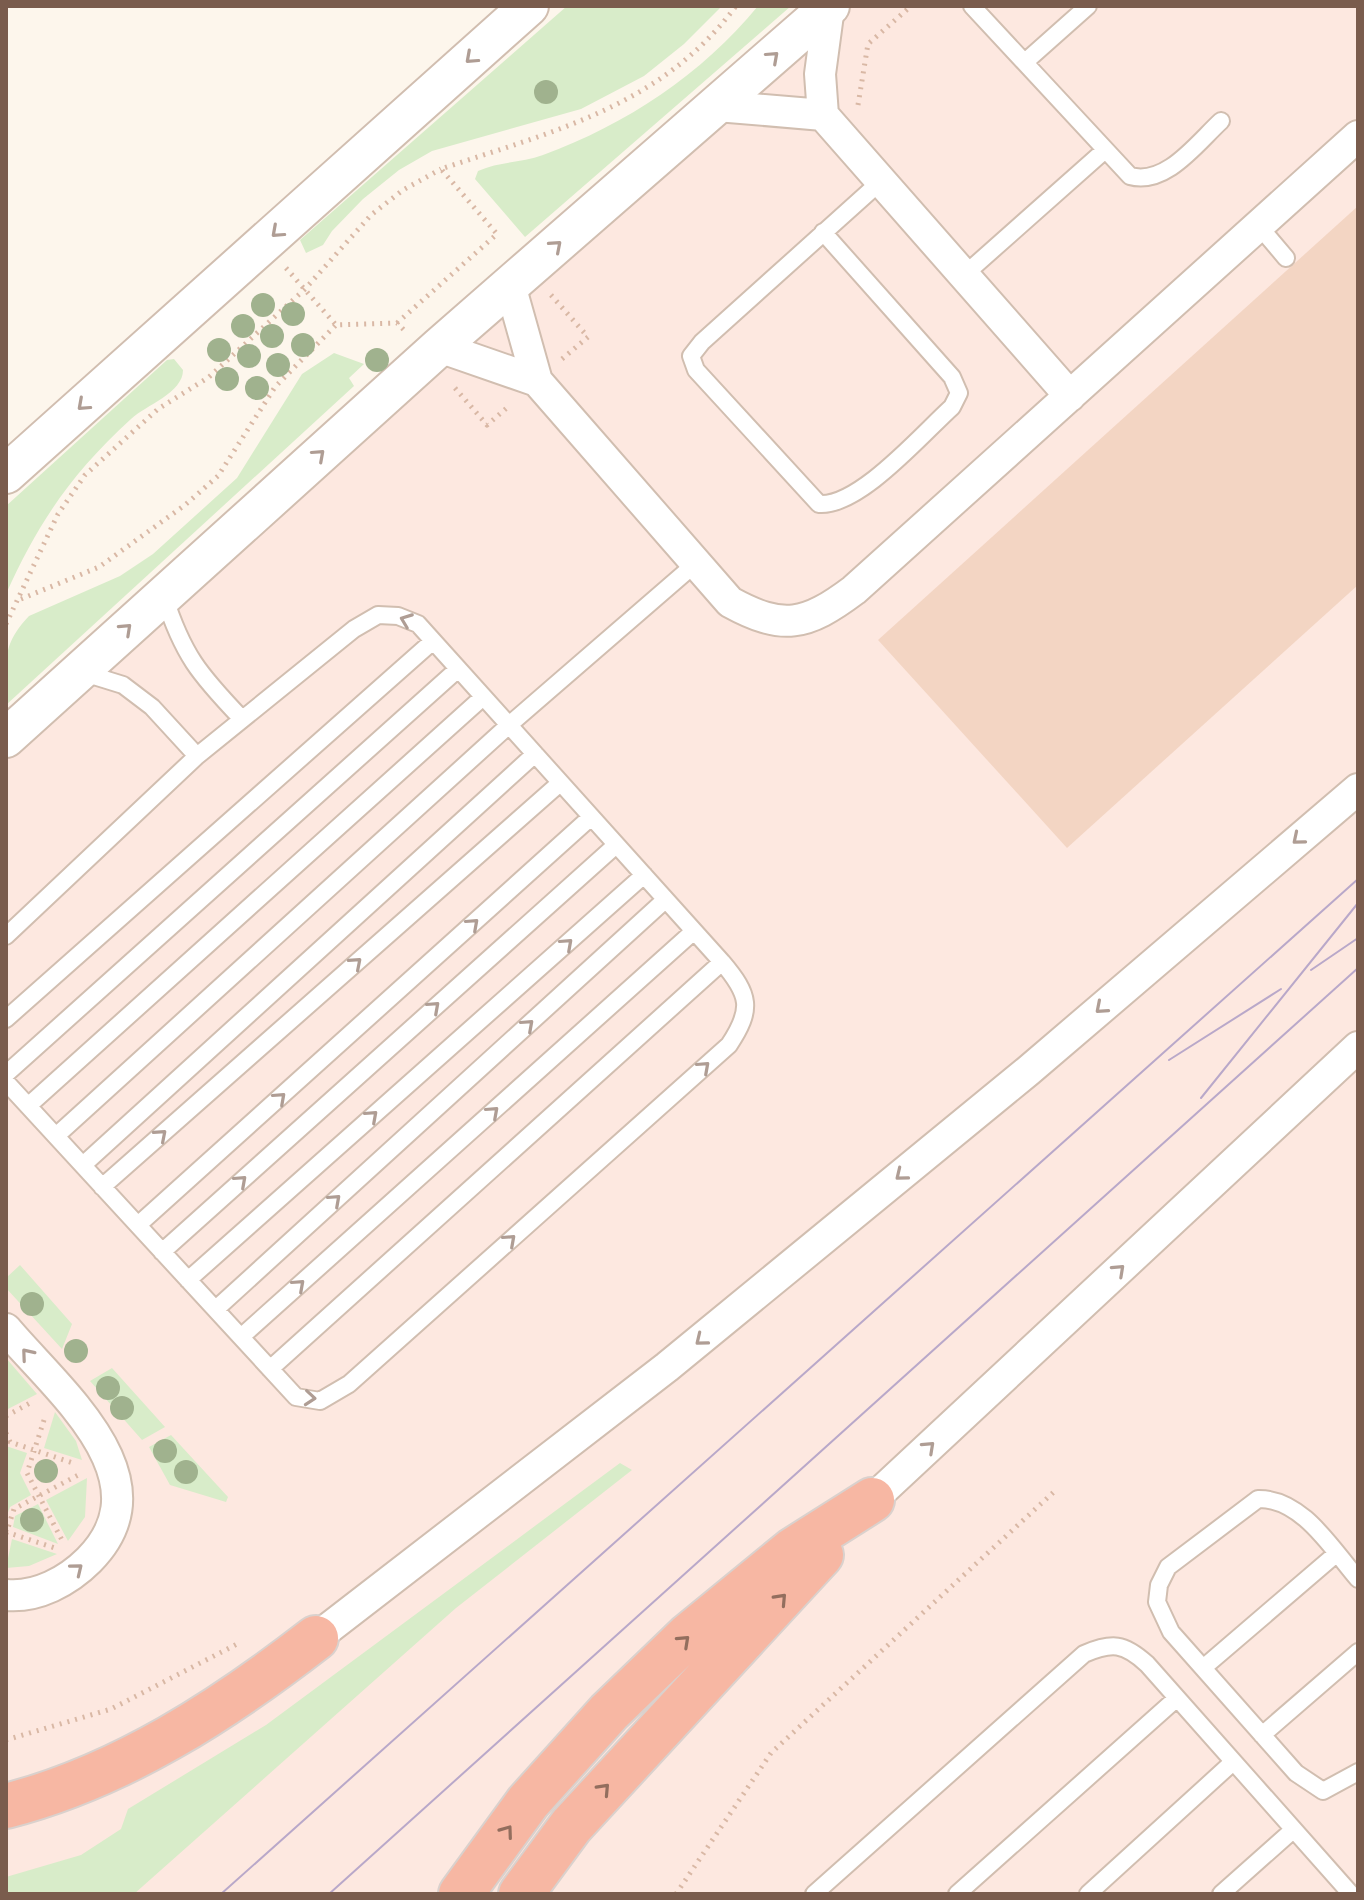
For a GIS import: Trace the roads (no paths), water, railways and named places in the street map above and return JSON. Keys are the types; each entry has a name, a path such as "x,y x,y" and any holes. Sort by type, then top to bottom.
{"highway":[{"path":"461,1894 528,1802 609,1712 666,1658 793,1550 872,1500"},
{"path":"521,1894 571,1826 872,1500"},
{"path":"6,1806 98,1774 175,1736 248,1690 316,1638"}],"street":[{"path":"6,474 529,6"},
{"path":"6,738 439,347 829,6"},
{"path":"829,6 820,74 827,122 1070,396"},
{"path":"717,106 827,122"},
{"path":"510,285 537,381 730,602 761,619 795,623 828,610 1358,136"},
{"path":"439,347 537,381"},
{"path":"316,1638 667,1367 1028,1071 1358,789"},
{"path":"872,1500 1354,1054"},
{"path":"6,1329 85,1418 117,1477 117,1513 103,1545 79,1570 36,1593 6,1595"}],"lane":[{"path":"972,6 1130,176 1142,179 1159,176 1221,121"},
{"path":"1025,62 1088,6"},
{"path":"963,276 1105,150"},
{"path":"823,232 952,377 959,393 952,407 855,495 835,505 819,504 696,370 691,356 823,232 880,182"},
{"path":"1259,226 1286,258"},
{"path":"56,1136 509,725 695,564"},
{"path":"164,594 185,652 198,673 241,718"},
{"path":"6,936 241,718 354,629 378,615 398,616 418,624 722,962 746,995 745,1021 729,1045 349,1384 320,1401 296,1397 6,1082"},
{"path":"6,1019 433,641"},
{"path":"6,1074 458,669"},
{"path":"79,672 123,685 152,707 197,756"},
{"path":"28,1106 483,697"},
{"path":"83,1165 535,754"},
{"path":"102,1187 560,783"},
{"path":"138,1225 591,817"},
{"path":"162,1252 616,845"},
{"path":"188,1280 644,875"},
{"path":"216,1309 665,900"},
{"path":"241,1337 694,931"},
{"path":"270,1369 722,962"},
{"path":"1358,1579 1300,1513 1272,1499 1258,1499 1168,1567 1159,1585 1157,1602 1171,1632 1296,1773 1323,1791 1358,1772"},
{"path":"1203,1668 1336,1554"},
{"path":"814,1894 1084,1654 1112,1643 1130,1648 1351,1894"},
{"path":"1262,1735 1358,1652"},
{"path":"957,1894 1177,1698"},
{"path":"1088,1894 1233,1762"},
{"path":"1221,1894 1293,1830"}],"tram line":[{"path":"221,1894 1358,879"},
{"path":"1201,1098 1358,903"},
{"path":"1311,970 1358,938"},
{"path":"329,1894 1358,968"},
{"path":"1169,1060 1281,989"}]}
